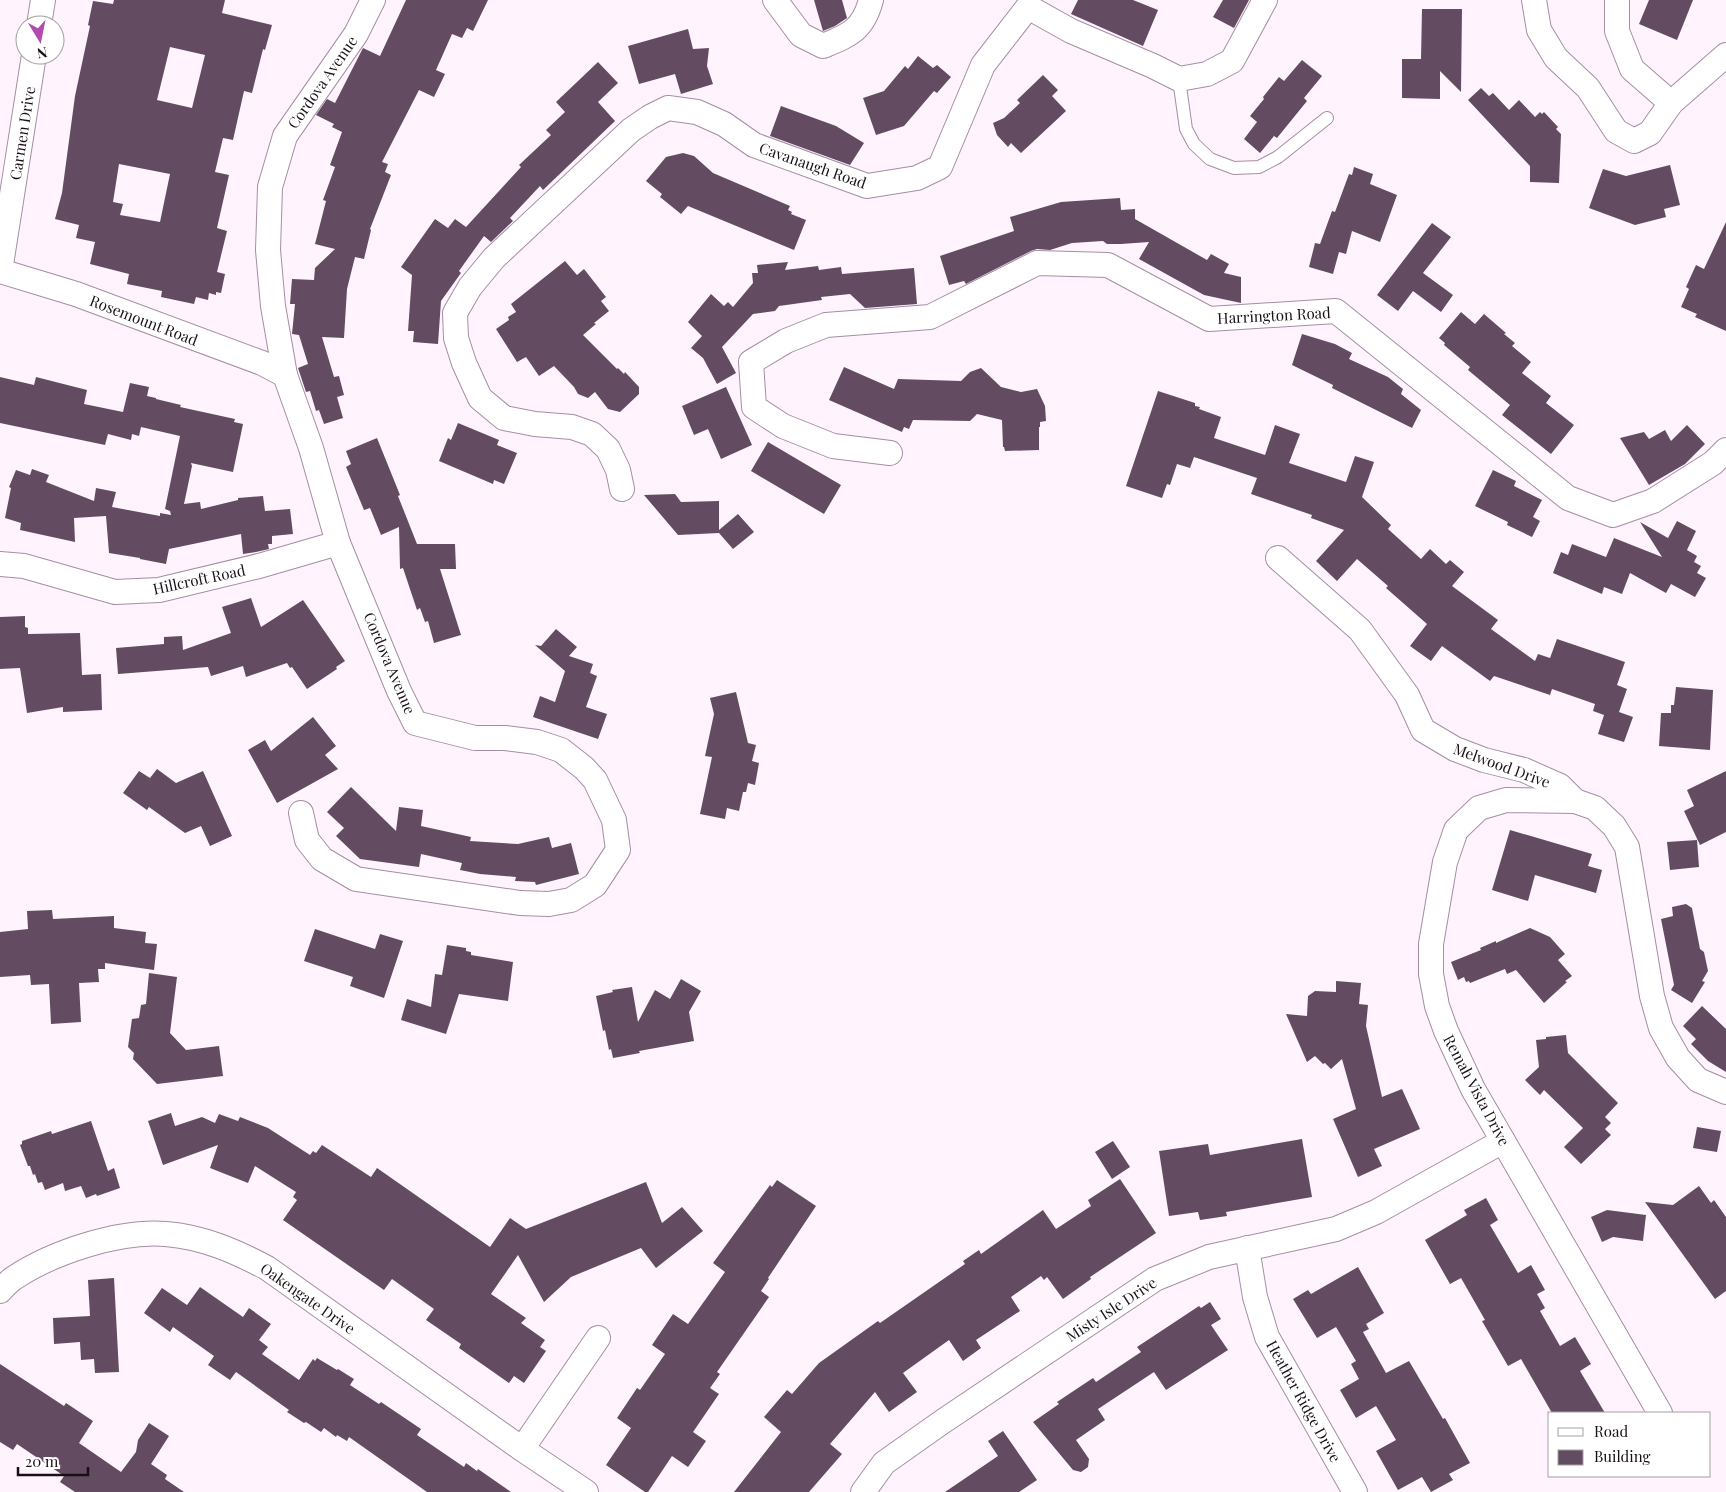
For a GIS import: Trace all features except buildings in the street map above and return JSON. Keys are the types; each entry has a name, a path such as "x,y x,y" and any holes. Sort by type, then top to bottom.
{"street":[{"path":"41,15 43,0"},
{"name":"Cordova Avenue","path":"301,813 308,840 322,859 356,879 520,903 549,904 571,900 595,885 618,850 614,820 595,780 584,768 561,750 538,742 505,738 475,738 415,722 399,691 338,543 311,448 285,375 272,297 268,250 270,187 285,136 356,34 372,0"},
{"path":"775,0 801,35 823,46 849,36 867,16 871,0"},
{"path":"1179,79 1208,74 1232,61 1265,0"},
{"path":"1534,0 1539,30 1556,58 1588,88 1616,131 1634,141 1650,134 1671,103 1726,55"},
{"path":"1618,0 1617,30 1632,69 1671,103"},
{"name":"Cavanaugh Road","path":"622,490 618,470 608,449 592,434 572,427 535,424 504,418 480,398 464,363 456,338 455,313 470,287 488,265 632,130 650,117 668,108 697,112 724,124 754,145 867,186 917,178 940,167 983,65 1028,3 1071,31 1179,79"},
{"name":"Carmen Drive","path":"0,271 32,65"},
{"name":"Harrington Road","path":"890,452 833,446 783,426 754,407 750,362 786,341 826,325 930,317 1037,263 1108,265 1209,319 1336,311 1568,498 1613,515 1653,501 1713,462 1726,450"},
{"name":"Rosemount Road","path":"0,271 76,294 262,363 285,375"},
{"name":"Hillcroft Road","path":"0,564 24,566 115,592 159,590 259,566 338,543"},
{"name":"Melwood Drive","path":"1278,558 1360,630 1407,695 1423,730 1455,749 1484,760 1524,770 1560,786 1575,801 1595,808 1614,826 1627,847 1652,996 1661,1028 1678,1058 1698,1080 1726,1092"},
{"name":"Remah Vista Drive","path":"1575,801 1506,800 1479,808 1456,830 1445,862 1431,944 1431,974 1437,1006 1446,1031 1473,1089 1659,1412"},
{"name":"Misty Isle Drive","path":"863,1492 884,1464 942,1422 1155,1279 1209,1257 1336,1229 1376,1212 1503,1141"},
{"name":"Oakengate Drive","path":"0,1291 12,1278 61,1253 124,1236 166,1233 222,1246 267,1268 586,1492"},
{"name":"Heather Ridge Drive","path":"1247,1248 1255,1297 1267,1337 1355,1492"},
{"path":"522,1448 598,1338"}],"lane":[{"path":"1179,79 1186,129 1194,144 1210,159 1234,168 1259,167 1278,158 1327,118"}]}
